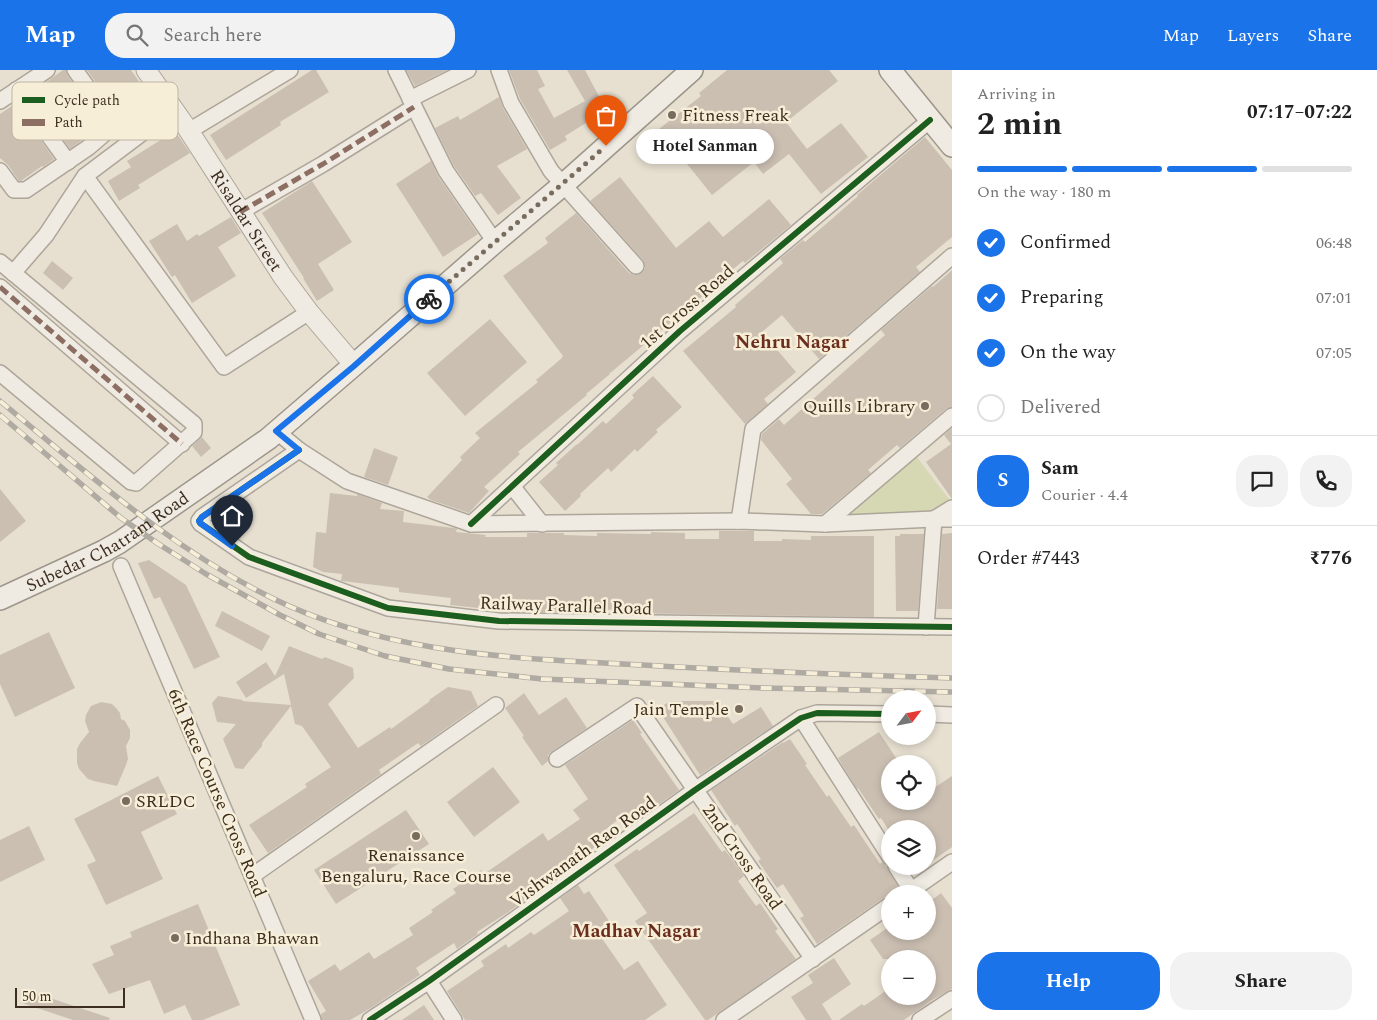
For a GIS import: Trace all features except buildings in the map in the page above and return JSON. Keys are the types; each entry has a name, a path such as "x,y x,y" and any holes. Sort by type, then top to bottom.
{"main road":[{"name":"Subedar Chatram Road","path":"0,599 120,542 268,438 564,184 692,70"},
{"path":"890,70 952,146"}],"street":[{"path":"28,82 47,70"},
{"path":"75,70 84,82"},
{"name":"Risaldar Street","path":"146,70 155,82"},
{"path":"189,131 290,70"},
{"path":"396,70 446,171 495,242"},
{"path":"240,212 323,164 412,103 468,70"},
{"path":"499,70 511,103 552,171 636,266"},
{"path":"0,102 12,93"},
{"name":"Risaldar Street","path":"178,115 282,277 354,366"},
{"name":"1st Cross Road","path":"471,524 680,331 930,120"},
{"path":"52,140 68,162"},
{"path":"0,171 14,190 26,190 97,140"},
{"path":"13,273 46,235 85,176 133,140"},
{"path":"89,147 101,164"},
{"path":"85,176 224,367 309,312"},
{"path":"739,521 752,429 952,256"},
{"path":"0,262 194,424 194,432 142,479 136,483 131,482 0,373"},
{"path":"0,287 182,444"},
{"path":"825,524 952,416"},
{"path":"276,431 299,450 347,481 471,524 739,521 825,524 952,519"},
{"name":"Railway Parallel Road","path":"299,450 202,517 199,521 200,523 249,557 388,608 499,621 952,627"},
{"path":"512,486 542,524"},
{"path":"934,519 952,508"},
{"path":"926,628 934,519"},
{"name":"6th Race Course Cross Road","path":"121,566 313,1020"},
{"path":"252,876 496,705"},
{"name":"2nd Cross Road","path":"556,759 638,706 813,959"},
{"name":"Vishwanath Rao Road","path":"370,1020 429,981 695,790 800,718 817,713 881,714"},
{"path":"936,714 952,715"},
{"path":"800,718 881,843"},
{"path":"919,885 952,862"},
{"path":"724,1020 881,911"},
{"path":"429,981 454,1020"},
{"path":"920,1020 952,999"},
{"path":"749,1003 749,1020"}],"green space":[{"path":"916,456 952,503 940,513 843,515"}],"railway":[{"path":"0,401 103,486 211,564 289,606 331,622 374,635 418,645 508,657 759,671 952,678"},
{"path":"0,415 121,518 206,574 280,615 319,634 385,656 449,669 542,679 763,688 952,692"}],"marked path":[{"path":"240,212 323,164 414,107"},
{"path":"0,287 182,444"}],"cycle path":[{"path":"471,524 680,331 930,120"},
{"path":"299,450 202,517 199,521 200,523 249,557 388,608 499,621 952,627"},
{"path":"370,1020 429,981 695,790 801,718 817,713 881,714"}],"way so far":[{"path":"429,299 606,146"}],"place":[{"name":"Fitness Freak","path":"672,115"},
{"name":"Hotel Sanman","path":"606,146"},
{"name":"Quills Library","path":"925,406"},
{"name":"Jain Temple","path":"739,709"},
{"name":"SRLDC","path":"126,801"},
{"name":"Renaissance Bengaluru, Race Course","path":"416,836"},
{"name":"Indhana Bhawan","path":"175,938"}],"district":[{"name":"Nehru Nagar","path":"792,342"},
{"name":"Madhav Nagar","path":"636,931"}],"route":[{"path":"232,546 200,523 199,521 202,517 299,450 276,431 354,366 429,299"}]}
